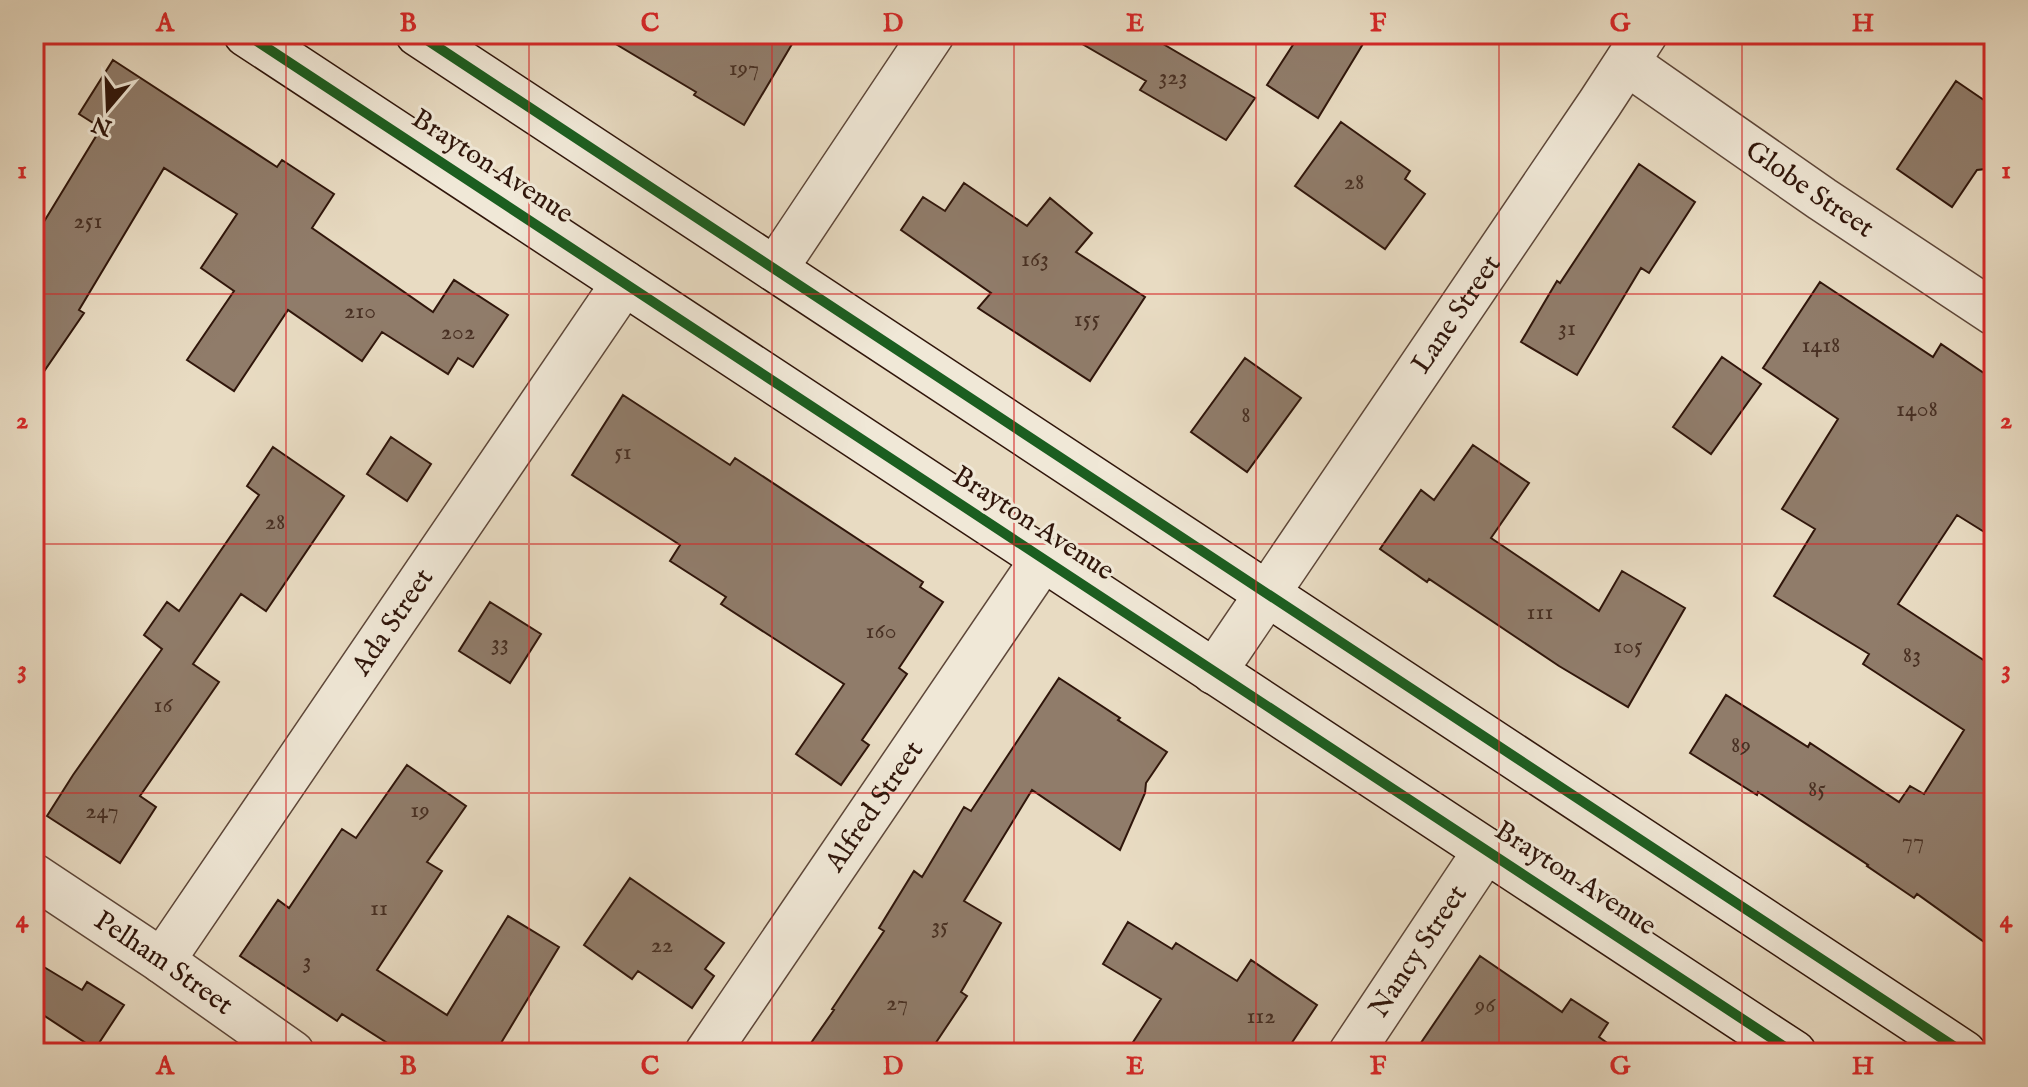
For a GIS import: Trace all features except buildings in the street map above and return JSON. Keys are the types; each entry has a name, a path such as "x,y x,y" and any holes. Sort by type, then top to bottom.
{"main road":[{"name":"Brayton Avenue","path":"246,34 1794,1053"},
{"path":"418,34 1964,1053"},
{"path":"775,269 932,34"},
{"name":"Globe Street","path":"1636,48 1822,199 1994,313"},
{"name":"Lane Street","path":"1214,672 1636,48"},
{"name":"Ada Street","path":"162,961 624,283"},
{"name":"Alfred Street","path":"707,1053 1043,559"},
{"name":"Nancy Street","path":"1351,1053 1486,850"},
{"name":"Pelham Street","path":"34,876 162,961 279,1050"}],"cycle path":[{"path":"246,34 1794,1053"},
{"path":"418,34 1964,1053"}]}
